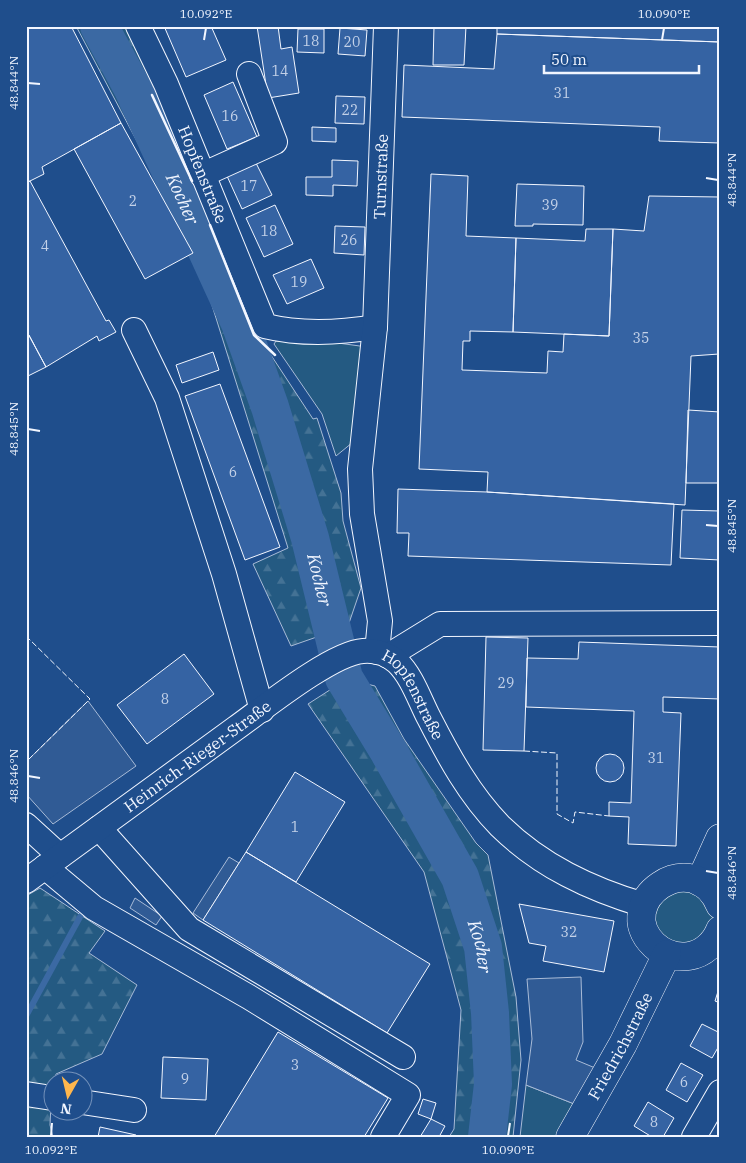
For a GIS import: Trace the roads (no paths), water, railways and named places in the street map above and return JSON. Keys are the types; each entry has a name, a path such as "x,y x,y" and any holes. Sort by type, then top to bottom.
{"main road":[{"path":"700,882 720,838"},
{"path":"719,932 708,948 693,956 675,956 666,954 658,949 647,936 642,921 644,905 655,888 668,880 684,878 700,882 712,891 720,904"},
{"name":"Friedrichstraße","path":"570,1137 623,1044 666,954"}],"street":[{"name":"Hopfenstraße","path":"138,26 166,84 265,326 300,332 339,332 375,327 360,469 362,514 380,621 383,654 404,672 465,784 500,826 544,862 574,879 607,894 644,905"},
{"name":"Turnstraße","path":"375,327 386,26"},
{"path":"202,175 275,142 249,74"},
{"path":"134,330 167,398 224,574 262,710"},
{"path":"383,654 440,624 720,623"},
{"name":"Heinrich-Rieger-Straße","path":"26,881 292,687 354,652 383,654"},
{"path":"26,825 52,861 94,908 249,997 408,1095 383,1137"},
{"path":"99,828 190,928 403,1057"},
{"path":"694,1137 720,1092"},
{"path":"27,1094 42,1096"},
{"path":"92,1104 134,1110"}],"waterway":[{"name":"Kocher","path":"99,26 133,89 240,323 270,407 310,538 344,678 389,752 460,877 483,947 490,1013 493,1084 487,1137"},
{"path":"26,1016 80,917"}]}
